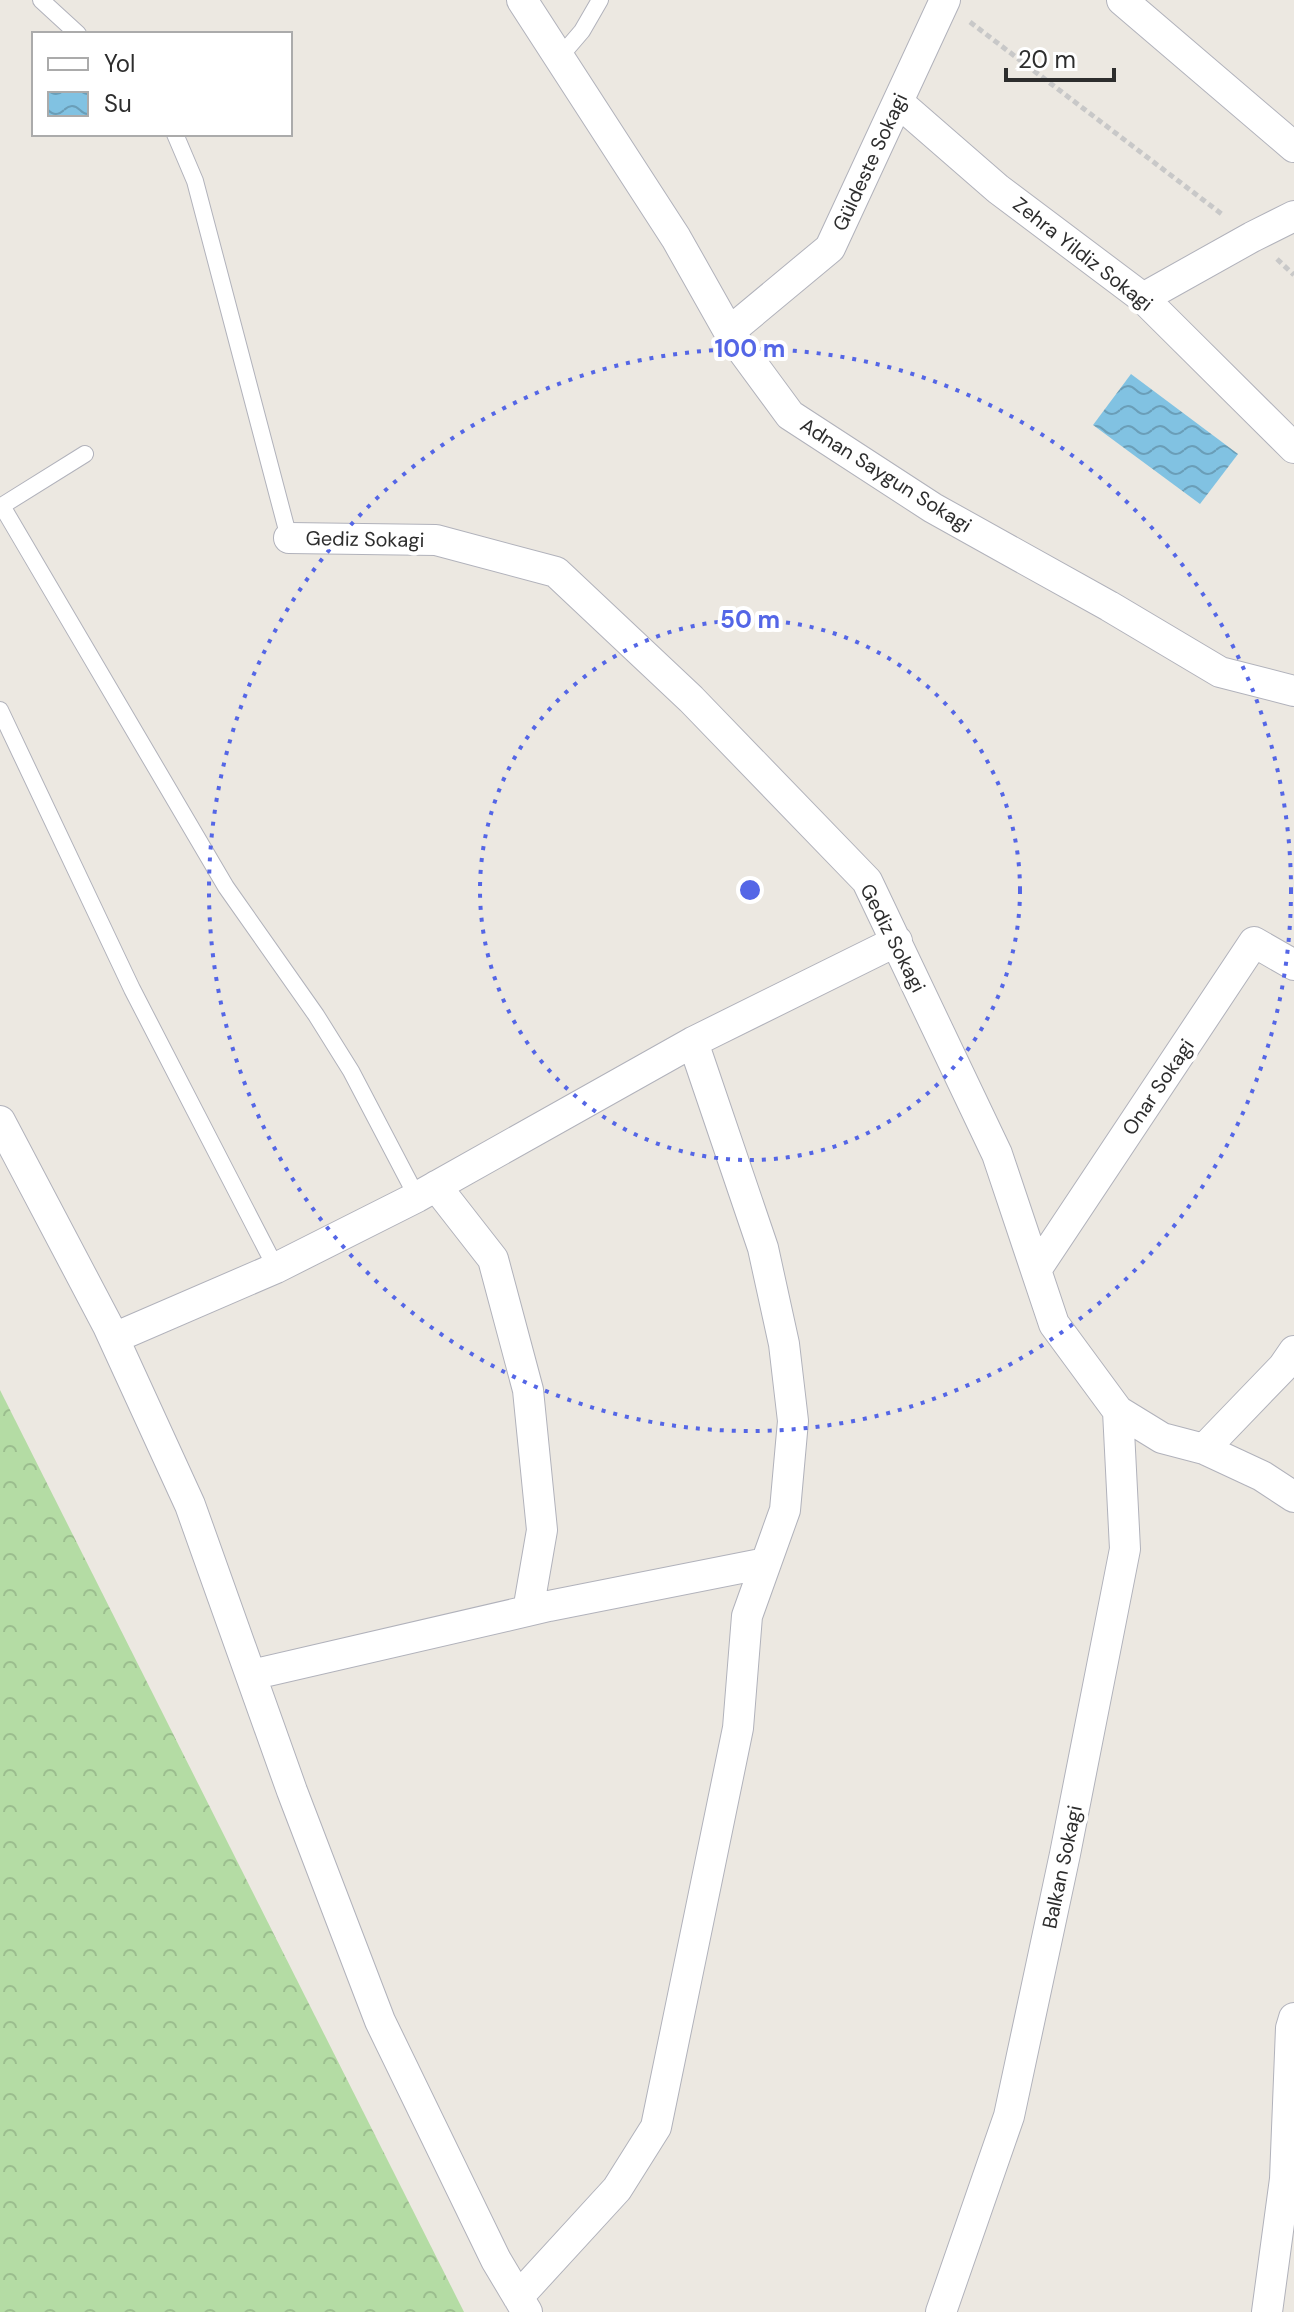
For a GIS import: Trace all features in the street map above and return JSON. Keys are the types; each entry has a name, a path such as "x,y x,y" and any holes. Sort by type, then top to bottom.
{"street":[{"name":"Adnan Saygun Sokagi","path":"522,0 676,238 729,332 790,415 933,508 1220,672 1294,691"},
{"path":"1122,0 1294,147"},
{"name":"Güldeste Sokagi","path":"729,332 830,248 944,1"},
{"name":"Zehra Yildiz Sokagi","path":"898,102 998,189 1143,298 1294,448"},
{"path":"1143,298 1294,216"},
{"name":"Gediz Sokagi","path":"289,538 436,540 556,572 691,699 867,881 997,1154 1054,1324 1118,1411 1162,1438 1204,1449 1262,1476 1294,1497"},
{"path":"114,1338 276,1268 426,1192 693,1042 897,941"},
{"name":"Onar Sokagi","path":"1036,1270 1254,942 1294,965"},
{"path":"0,1121 114,1338 190,1505 380,2021 496,2260 523,2304 617,2189 656,2127 738,1728 747,1616 785,1510 793,1421 784,1344 763,1248 693,1042"},
{"path":"426,1192 493,1259 528,1390 542,1530 528,1611"},
{"path":"1204,1449 1283,1367 1294,1351"},
{"name":"Balkan Sokagi","path":"941,2312 1009,2116 1125,1549 1118,1411"},
{"path":"251,1675 528,1611 766,1563"},
{"path":"1267,2312 1290,2181 1291,2028 1294,2018"}],"lane":[{"path":"41,0 76,32"},
{"path":"558,59 582,31 600,0"},
{"path":"176,136 195,181 289,538"},
{"path":"85,454 1,507 226,887 316,1015 426,1192"},
{"path":"0,710 132,989 276,1268"}],"path":[{"path":"944,1 1252,237 1294,275"}],"green space":[{"path":"0,1390 464,2312 0,2312"}],"water":[{"path":"1131,374 1238,454 1200,504 1093,425"}]}
